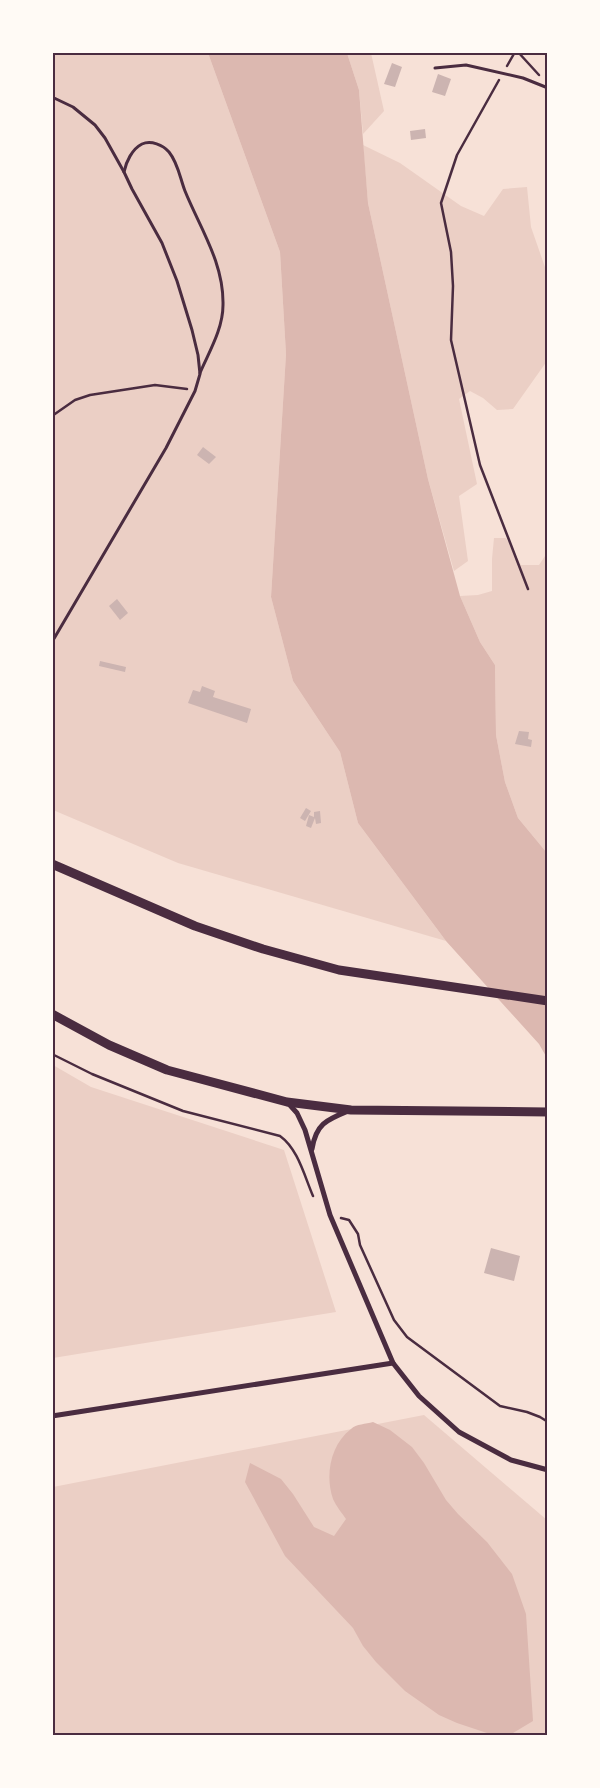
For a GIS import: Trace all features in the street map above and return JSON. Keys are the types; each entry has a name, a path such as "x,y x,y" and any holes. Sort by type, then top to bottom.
{"main road":[{"path":"52,864 194,926 264,949 339,970 548,1001"},
{"path":"52,1014 109,1045 167,1070 287,1102 351,1110 548,1112"}],"street":[{"path":"287,1102 301,1121 312,1149 330,1215 393,1363 419,1396 459,1432 511,1460 548,1470"},
{"path":"312,1149 314,1135 319,1128 326,1122 351,1110"},
{"path":"52,1416 393,1363"}],"lane":[{"path":"435,68 466,66 523,78 548,88"},
{"path":"52,97 73,107 94,125 105,138 124,172 168,259 192,330 200,374"},
{"path":"52,642 166,448 195,391 200,374 218,332 223,308 222,287 215,258 190,203 176,163 169,151 160,145 142,144 131,154 124,172"}],"path":[{"path":"528,590 480,465 451,340 453,286 451,252 441,203 457,154 516,52 542,77"},
{"path":"52,416 75,400 90,394 155,386 195,391"},
{"path":"52,1054 92,1074 183,1111 280,1136 294,1150 316,1204"},
{"path":"330,1215 349,1220 358,1234 360,1245 394,1320 408,1337 500,1406 527,1412 548,1422"}],"shaded area":[{"path":"52,53 208,53 280,252 286,354 271,597 293,681 340,752 358,823 446,941 178,863 53,810"},
{"path":"208,53 347,53 359,90 368,203 428,479 460,596 480,642 495,665 496,735 505,782 518,818 547,853 547,1058 539,1044 446,941 358,823 340,752 293,681 271,597 286,354 280,252"},
{"path":"347,53 371,53 384,111 363,134 359,90"},
{"path":"363,145 400,163 461,206 484,216 503,189 527,187 531,227 547,273 547,361 513,409 497,410 483,398 470,391 459,399 477,484 459,496 468,561 454,571 428,479 368,203"},
{"path":"494,538 506,538 521,565 539,565 547,553 547,853 518,818 505,782 496,735 495,665 480,642 460,596 478,595 492,591"},
{"path":"53,1065 91,1087 284,1150 336,1312 53,1358"},
{"path":"424,1415 547,1520 547,1735 53,1736 53,1487"},
{"path":"373,1422 390,1430 412,1447 446,1500 487,1542 512,1574 526,1614 533,1721 513,1733 493,1735 457,1723 439,1715 405,1691 376,1662 363,1646 353,1628 285,1556 245,1482 250,1463 281,1479 314,1527 334,1536 346,1519 334,1502 329,1481 334,1452 338,1443 353,1427"}],"building":[{"path":"392,63 402,67 395,87 384,84"},
{"path":"438,74 451,79 445,96 432,92"},
{"path":"425,129 426,138 411,140 410,131"},
{"path":"203,447 216,457 209,464 197,455"},
{"path":"117,599 128,613 120,620 109,606"},
{"path":"100,661 126,667 125,672 99,666"},
{"path":"202,686 215,691 213,697 251,709 247,723 188,703 193,690 200,692"},
{"path":"519,731 529,732 528,739 532,740 531,747 515,744"},
{"path":"306,808 311,811 305,821 300,818"},
{"path":"320,811 321,823 316,824 315,818 311,828 306,826 309,815 314,817 314,812"},
{"path":"491,1248 520,1256 514,1281 484,1273"}]}
